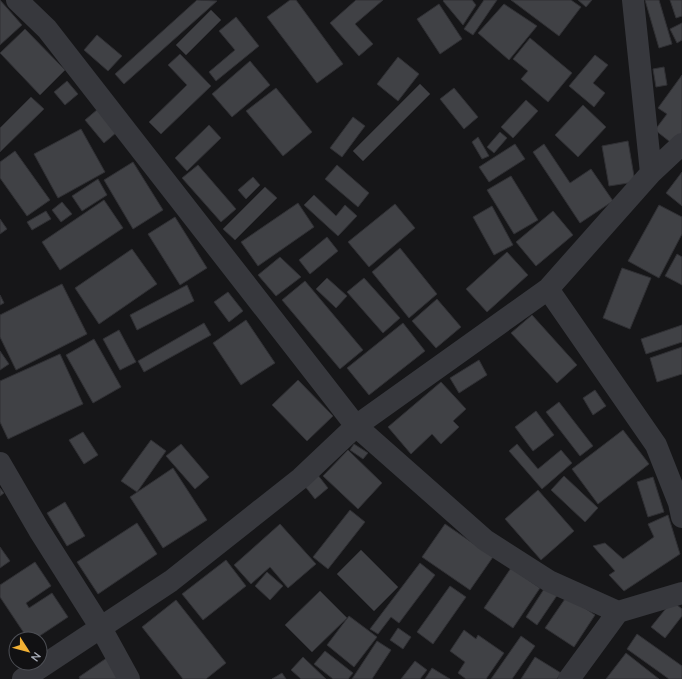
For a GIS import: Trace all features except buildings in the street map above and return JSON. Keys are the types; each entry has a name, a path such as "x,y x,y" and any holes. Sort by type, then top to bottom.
{"street":[{"path":"17,0 47,29 356,426 485,540 549,581 618,612"},
{"path":"633,0 651,173"},
{"path":"23,679 171,581 301,478 356,426 548,289 651,173 682,144"},
{"path":"548,289 656,445 679,503 682,518"},
{"path":"0,463 39,530 102,628 128,679"},
{"path":"569,679 618,612 682,593"}]}
